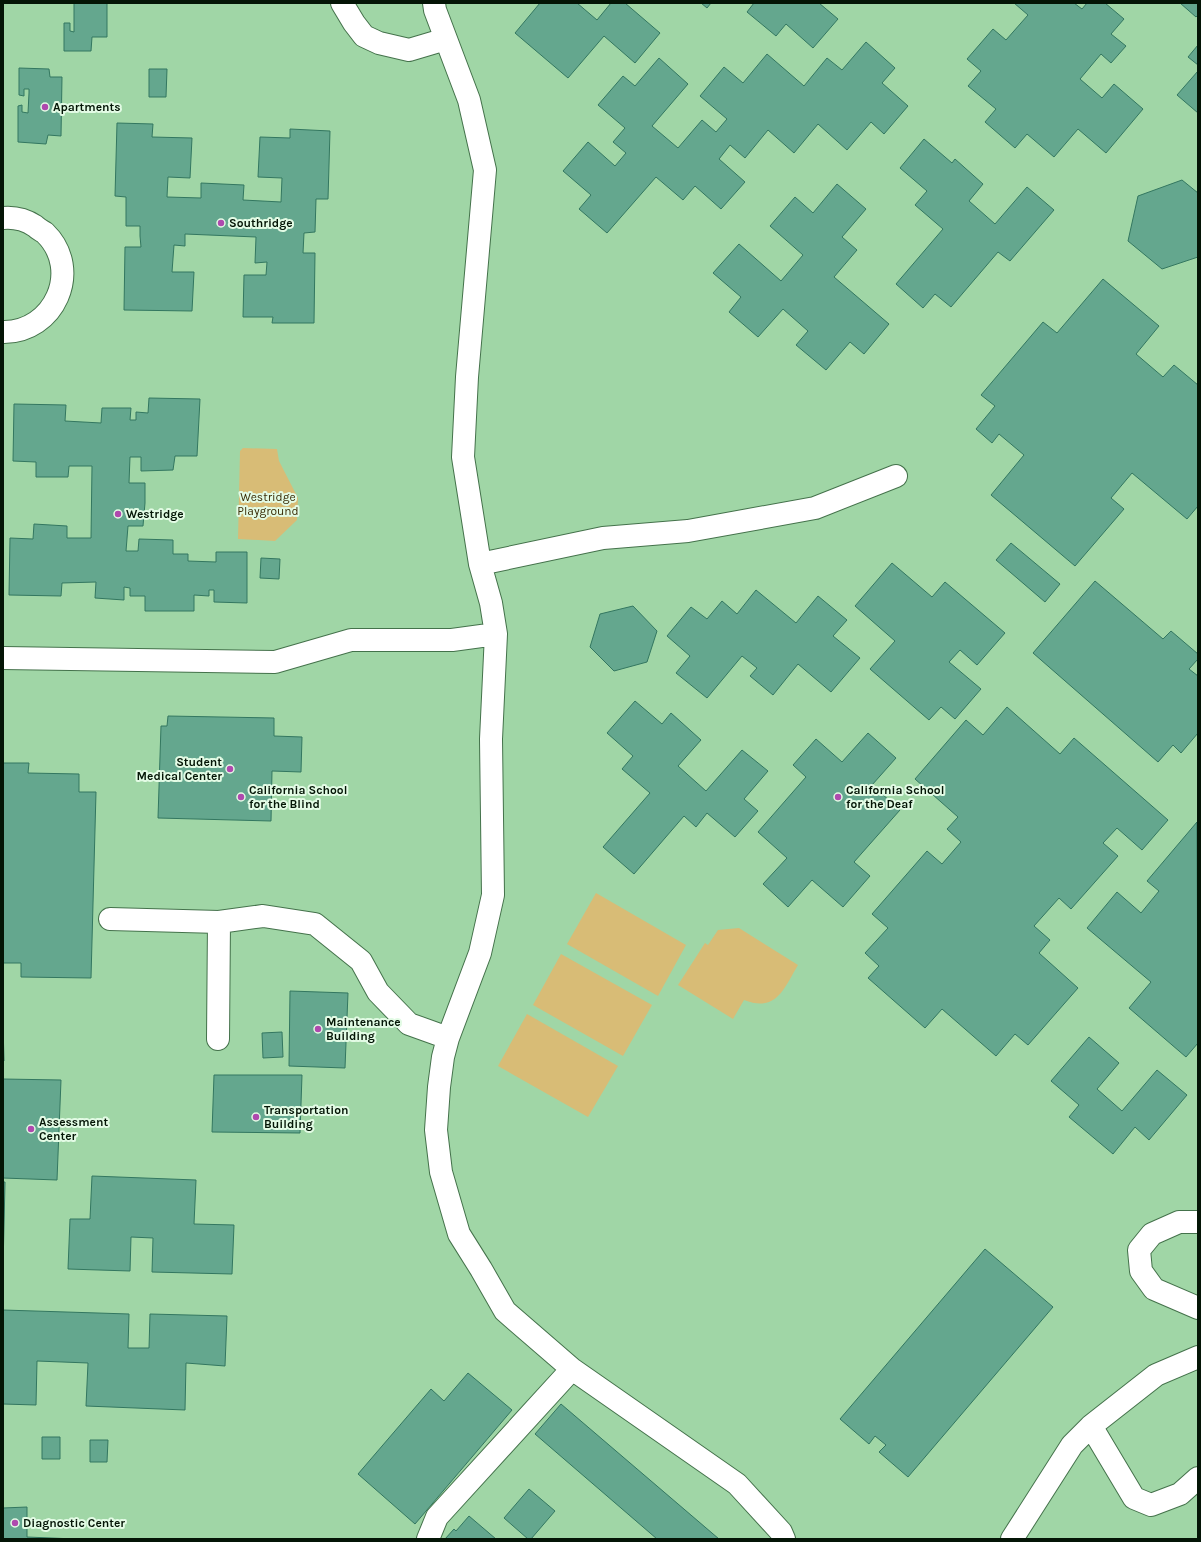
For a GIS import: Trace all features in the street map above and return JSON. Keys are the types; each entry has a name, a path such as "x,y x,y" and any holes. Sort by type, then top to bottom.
{"lane":[{"path":"342,3 364,36 379,43 409,50 446,39"},
{"path":"434,3 435,10 469,100 485,170 467,377 463,457 480,564 491,603 496,634 491,739 493,895 480,953 448,1038 443,1057 438,1087 436,1130 441,1172 459,1234 505,1311 572,1368 737,1484 781,1532 784,1539"},
{"path":"3,218 10,217 29,222 45,233 56,250 62,267 61,285 56,302 44,316 30,327 12,332 3,332"},
{"path":"480,564 604,538 688,531 815,508 896,476"},
{"path":"3,658 275,662 351,640 452,640 496,634"},
{"path":"110,919 219,922 263,916 315,924 361,961 378,992 409,1024 448,1038"},
{"path":"218,1039 219,922"},
{"path":"1198,1222 1179,1222 1152,1234 1139,1250 1142,1271 1154,1289 1198,1308"},
{"path":"1012,1539 1072,1445 1091,1426 1156,1375 1198,1357"},
{"path":"428,1539 437,1517 572,1368"},
{"path":"1091,1426 1134,1498 1151,1504 1180,1494 1198,1478"}],"shaded area":[{"name":"California School for the Deaf","path":"3,3 1198,3 1198,1539 3,1539"}],"green space":[{"name":"Westridge Playground","path":"243,448 277,449 279,461 298,498 297,520 275,541 238,539 240,451"},
{"path":"596,893 686,945 658,996 567,944"},
{"path":"739,928 798,965 783,990 772,1001 755,1003 744,1000 733,1019 678,985 705,943 708,945 718,930"},
{"path":"561,954 652,1005 623,1056 533,1005"},
{"path":"527,1014 618,1066 588,1117 498,1066"}],"building":[{"path":"74,3 107,3 107,37 92,37 91,51 64,51 64,23 70,23 70,31 74,32"},
{"path":"540,3 577,3 597,20 611,3 625,3 660,33 635,63 604,36 568,78 515,33"},
{"path":"701,3 711,3 707,8"},
{"path":"754,3 819,3 838,19 813,48 786,24 776,36 747,12"},
{"path":"1014,3 1074,3 1082,9 1087,3 1105,3 1124,19 1111,34 1126,46 1111,63 1101,54 1080,79 1102,98 1114,84 1143,109 1106,153 1078,129 1054,157 1027,134 1015,148 985,122 996,109 968,86 981,71 967,59 993,29 1006,40 1028,15"},
{"path":"1180,3 1198,3 1198,15 1196,17"},
{"path":"866,42 895,68 882,83 908,106 884,134 871,122 847,150 818,124 794,153 768,130 745,158 730,145 719,159 745,182 721,209 695,186 683,200 656,177 607,233 579,209 591,195 563,171 588,142 615,166 626,153 613,142 625,128 598,105 623,76 635,86 659,58 688,84 652,126 678,148 702,120 716,132 727,119 700,96 724,67 743,83 767,54 804,86 827,58 842,70"},
{"path":"1198,45 1198,65 1188,57"},
{"name":"Apartments","path":"19,68 49,69 50,77 62,77 61,136 48,135 46,144 18,142 18,106 22,105 22,112 28,113 29,93 29,89 24,89 24,96 19,95"},
{"path":"149,69 167,69 166,97 149,97"},
{"path":"1198,71 1198,113 1177,95"},
{"name":"Southridge","path":"117,123 153,124 152,137 192,138 190,178 168,177 167,197 201,198 201,183 244,185 243,200 281,202 282,178 258,177 260,137 290,138 290,129 330,131 328,199 316,199 315,232 304,233 303,253 315,253 314,323 272,323 273,317 243,317 244,275 266,275 267,262 255,263 256,237 185,234 185,246 174,245 172,272 194,272 192,311 124,310 125,247 141,247 140,226 126,226 126,197 115,196"},
{"path":"924,139 952,163 955,159 983,184 969,201 995,224 1027,187 1054,210 1010,261 998,252 951,307 935,294 923,308 896,284 943,229 915,205 927,191 900,168"},
{"path":"1182,180 1198,193 1198,257 1162,269 1128,241 1138,196"},
{"path":"837,184 866,209 842,237 857,250 834,277 889,324 864,354 850,342 826,370 796,345 808,331 783,309 758,337 729,312 741,297 713,273 739,244 781,281 803,255 770,226 795,197 813,213"},
{"path":"1103,279 1159,326 1136,354 1163,377 1174,365 1198,385 1198,506 1187,519 1132,473 1111,498 1124,509 1075,566 991,495 1024,455 999,434 992,443 976,429 995,406 981,395 1043,322 1057,333"},
{"name":"Westridge","path":"149,398 200,399 197,456 175,456 173,470 141,471 141,457 130,457 129,483 145,483 145,503 143,526 128,526 126,551 138,551 139,539 173,540 173,554 188,554 188,561 216,562 216,552 247,552 247,603 214,602 214,590 209,590 209,596 194,595 194,611 145,611 145,596 130,596 130,588 124,587 124,600 95,598 96,582 62,583 61,596 9,595 10,538 33,539 34,524 67,526 67,538 91,538 92,466 69,466 68,477 36,477 36,462 13,461 14,404 66,405 65,421 101,423 102,408 131,408 130,420 136,420 136,412 148,413"},
{"path":"1011,543 1060,584 1045,602 996,560"},
{"path":"261,558 280,559 279,579 260,578"},
{"path":"892,563 932,597 945,582 1005,633 977,665 960,650 949,662 981,689 955,719 941,707 929,720 870,669 895,641 855,606"},
{"path":"1095,581 1163,639 1171,631 1198,654 1198,659 1189,669 1198,676 1198,733 1181,753 1173,745 1158,762 1033,653"},
{"path":"756,590 796,623 818,596 847,620 833,636 860,658 831,692 798,664 773,695 750,676 757,668 742,656 707,698 676,673 690,656 667,636 691,607 707,619 722,601 737,614"},
{"path":"633,606 657,631 647,662 614,671 590,647 600,614"},
{"path":"635,701 662,724 671,713 701,740 678,766 706,791 742,750 768,771 744,799 758,811 735,837 707,813 696,827 684,816 634,874 603,847 650,793 622,769 633,756 607,733"},
{"path":"1007,707 1060,754 1074,738 1168,820 1142,850 1117,828 1103,843 1118,856 1071,909 1059,898 1034,926 1050,940 1039,953 1078,988 1028,1045 1015,1034 996,1056 942,1009 925,1028 868,978 879,966 865,953 888,928 872,914 927,851 942,864 961,842 947,829 958,817 915,779 966,720 983,735"},
{"name":"Student Medical Center","path":"168,716 274,718 274,736 302,737 301,772 272,771 271,821 158,818 161,726 167,726"},
{"path":"868,733 896,758 872,785 900,810 854,862 870,876 843,907 812,880 788,907 763,884 787,858 758,832 806,777 793,765 816,739 842,762"},
{"path":"3,763 29,763 28,773 79,774 79,792 96,792 91,978 21,977 21,963 3,963"},
{"path":"1197,822 1198,1043 1186,1057 1129,1008 1151,982 1087,928 1117,892 1141,913 1159,891 1147,881"},
{"name":"Maintenance Building","path":"290,991 348,993 345,1068 289,1066"},
{"path":"3,1025 4,1061 3,1061"},
{"path":"282,1032 283,1057 263,1058 262,1033"},
{"path":"1089,1037 1119,1063 1097,1089 1122,1111 1157,1070 1187,1095 1149,1140 1135,1127 1113,1154 1069,1117 1079,1105 1051,1081"},
{"name":"Transportation Building","path":"214,1075 302,1075 300,1133 212,1132"},
{"name":"Assessment Center","path":"3,1079 61,1080 57,1180 3,1178"},
{"path":"92,1176 196,1180 194,1224 234,1225 232,1274 152,1272 153,1238 131,1237 130,1271 68,1269 70,1219 90,1219"},
{"path":"3,1182 5,1182 3,1268"},
{"path":"985,1249 1053,1307 908,1477 879,1452 886,1445 875,1436 869,1444 840,1419"},
{"path":"3,1310 129,1314 128,1348 149,1348 150,1314 227,1316 225,1366 186,1363 185,1410 86,1406 88,1363 37,1361 36,1405 3,1404"},
{"path":"468,1373 512,1410 415,1524 358,1474 431,1389 444,1401"},
{"path":"561,1404 719,1539 657,1539 535,1434"},
{"path":"42,1437 60,1437 60,1459 42,1459"},
{"path":"90,1440 108,1440 107,1462 90,1462"},
{"path":"529,1489 555,1511 531,1539 528,1539 504,1518"},
{"name":"Diagnostic Center","path":"27,1507 27,1537 75,1539 3,1539 3,1508"},
{"path":"469,1516 496,1539 445,1539 454,1529 456,1531"}],"place":[{"name":"Apartments","path":"45,107"},
{"name":"Southridge","path":"221,223"},
{"name":"Westridge","path":"118,514"},
{"name":"Student Medical Center","path":"230,769"},
{"name":"California School for the Blind","path":"241,797"},
{"name":"California School for the Deaf","path":"838,797"},
{"name":"Maintenance Building","path":"318,1029"},
{"name":"Transportation Building","path":"256,1117"},
{"name":"Assessment Center","path":"31,1129"},
{"name":"Diagnostic Center","path":"15,1523"}]}
